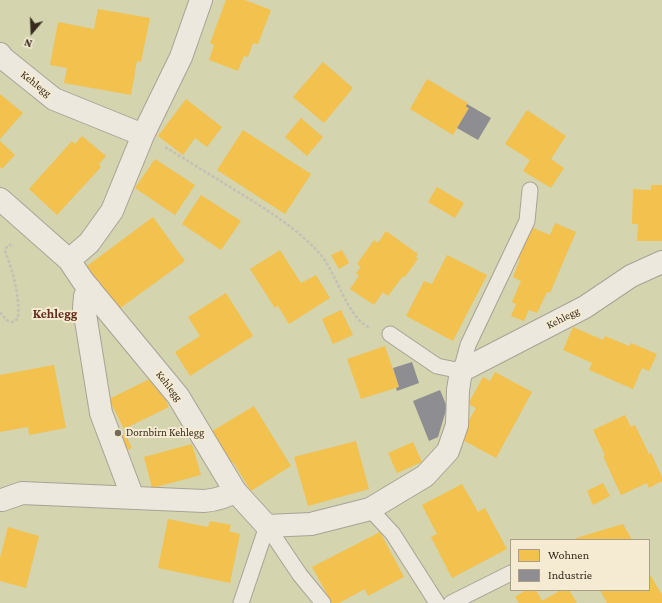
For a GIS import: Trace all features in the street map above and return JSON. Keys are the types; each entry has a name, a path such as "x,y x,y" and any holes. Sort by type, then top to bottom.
{"street":[{"path":"69,260 89,244 112,211 143,135 181,57 201,0"},
{"name":"Kehlegg","path":"0,54 54,99 143,135"},
{"name":"Kehlegg","path":"0,199 69,260 90,289 178,396 235,491 267,526"},
{"name":"Kehlegg","path":"461,371 585,307 631,276 662,262"},
{"path":"90,289 85,296 84,308 101,413 133,498"},
{"path":"267,526 311,524 370,509 425,476 448,451 457,426 458,390 461,371"},
{"path":"1,502 22,493 210,501 226,497 235,491"}],"lane":[{"path":"390,334 437,366 461,371 468,345 527,221 530,190"},
{"path":"370,509 393,534 437,603"},
{"path":"241,603 267,526"},
{"name":"Kehlegg","path":"267,526 300,575 323,603"},
{"path":"451,603 510,574"}],"path":[{"path":"143,135 220,180 300,234 321,255 350,309 366,327 390,334"},
{"path":"0,312 7,321 11,323 18,318 18,297 6,248 11,244 20,249"}],"green space":[{"path":"0,0 662,0 662,603 0,603"}],"building: Wohnen":[{"path":"226,0 245,0 271,10 258,44 253,43 248,57 244,56 238,71 209,60 214,45 210,43"},
{"path":"98,9 150,18 141,62 137,61 131,95 64,83 67,68 50,65 58,22 94,29"},
{"path":"323,62 353,88 324,123 293,97"},
{"path":"427,79 468,103 466,107 469,108 453,135 410,109"},
{"path":"0,94 23,113 0,139"},
{"path":"186,99 222,127 207,147 195,138 183,155 158,136"},
{"path":"527,110 566,136 551,159 564,168 551,188 523,171 530,160 505,144"},
{"path":"301,118 323,137 307,156 285,137"},
{"path":"243,130 311,174 285,214 217,170"},
{"path":"82,136 106,156 99,164 101,167 57,215 29,189 72,141 75,144"},
{"path":"0,141 15,155 2,169 0,167"},
{"path":"155,159 195,185 175,215 135,188"},
{"path":"651,185 662,185 662,241 637,241 638,224 632,224 633,189 651,190"},
{"path":"437,187 464,203 455,218 428,202"},
{"path":"201,195 241,221 221,250 182,224"},
{"path":"153,217 185,261 119,309 87,266"},
{"path":"555,223 576,232 550,293 547,292 537,313 529,310 524,321 511,316 516,304 512,302 521,281 513,277 520,259 518,258 531,227 550,235"},
{"path":"386,231 418,254 416,257 418,259 405,277 403,276 388,296 383,292 374,305 350,289 359,276 356,273 361,267 357,264 374,240 378,243"},
{"path":"280,250 301,283 316,275 330,298 289,324 278,306 275,308 250,269"},
{"path":"342,250 349,263 339,269 331,255"},
{"path":"447,255 487,275 453,341 406,316 424,281 432,284"},
{"path":"226,293 253,336 190,376 175,352 200,336 188,317"},
{"path":"341,310 353,335 333,344 322,319"},
{"path":"573,327 603,340 605,336 629,346 631,343 657,354 649,371 642,368 633,389 589,370 592,363 563,350"},
{"path":"385,346 399,387 361,399 347,359"},
{"path":"54,365 66,428 29,435 28,427 0,432 0,375"},
{"path":"495,372 532,392 496,458 459,438 476,408 468,404 483,377 490,381"},
{"path":"154,377 169,407 124,429 109,399"},
{"path":"254,406 291,466 251,491 233,462 229,465 209,433"},
{"path":"625,415 631,427 635,425 649,454 651,453 662,477 662,481 649,488 647,483 621,495 593,430"},
{"path":"125,434 132,448 125,451 119,437"},
{"path":"356,441 369,489 308,506 294,457"},
{"path":"413,442 422,462 397,473 388,453"},
{"path":"192,444 201,475 152,488 144,457"},
{"path":"603,483 610,496 593,505 587,491"},
{"path":"462,484 478,512 485,508 507,549 452,578 431,537 437,534 422,505"},
{"path":"168,519 208,527 210,521 231,525 229,531 240,534 230,583 158,568"},
{"path":"623,524 631,539 576,539"},
{"path":"8,527 39,536 26,588 0,581 0,558"},
{"path":"380,532 404,577 368,596 365,589 339,603 332,603 312,567"},
{"path":"650,575 662,595 662,603 607,603 601,591 650,591"},
{"path":"524,591 537,591 542,601 559,591 570,591 577,603 519,603 515,597"}],"building: Industrie":[{"path":"467,104 491,118 478,140 457,128 469,108 466,107"},
{"path":"412,362 419,383 397,391 396,388 399,387 393,368"},
{"path":"440,390 447,407 438,437 429,441 413,401"}],"place":[{"name":"Dornbirn Kehlegg","path":"118,433"}],"district":[{"name":"Kehlegg","path":"55,314"}]}
